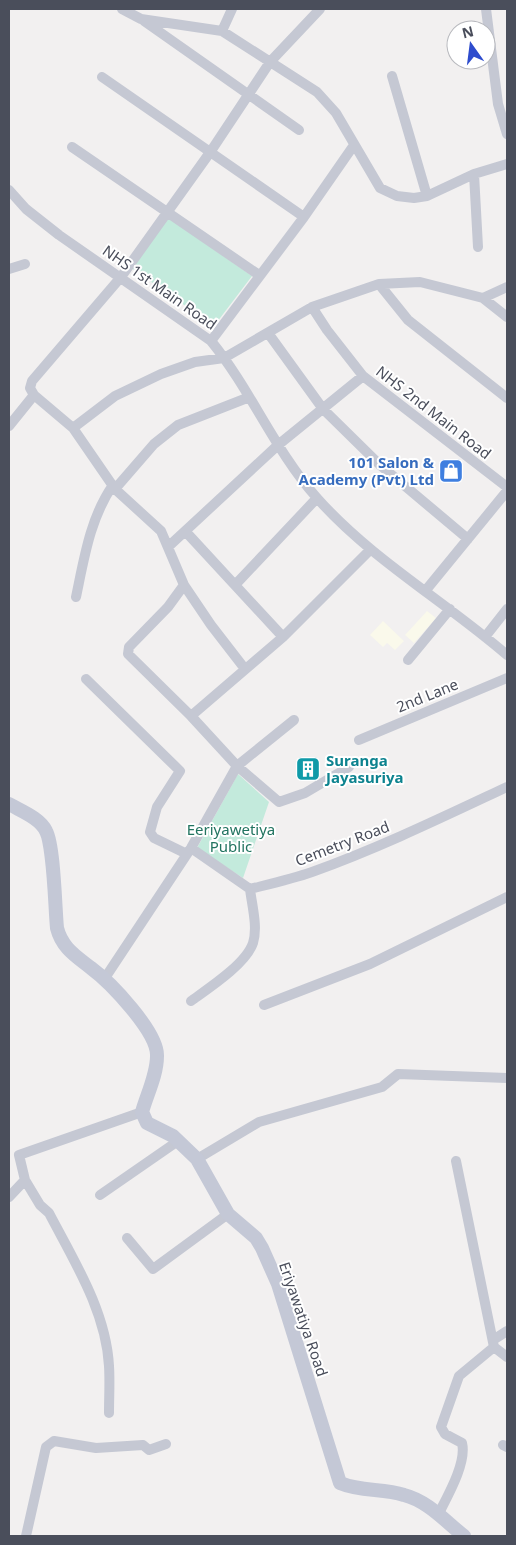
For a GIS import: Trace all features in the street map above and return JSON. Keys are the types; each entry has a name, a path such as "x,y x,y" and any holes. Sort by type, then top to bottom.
{"street":[{"path":"122,9 141,19 299,130"},
{"path":"222,30 232,9"},
{"path":"245,669 211,625 184,585 161,531 114,487 73,428 34,395 30,388 32,381 120,277 211,151 270,62 320,9"},
{"path":"486,9 498,104 507,134"},
{"path":"141,19 222,30 317,92 336,113 380,188 397,196 414,198 428,196 474,174 507,164"},
{"path":"392,76 428,196"},
{"path":"102,77 304,217"},
{"path":"211,342 304,217 354,145"},
{"path":"72,147 259,275"},
{"path":"474,174 478,247"},
{"name":"NHS 1st Main Road","path":"9,190 26,209 59,235 211,342 224,358 247,398 278,445 317,498 370,550 426,590 507,655"},
{"path":"9,269 25,264"},
{"path":"73,428 115,396 161,374 195,362 224,358 312,306 379,284 420,282 483,298 507,317"},
{"path":"379,284 408,320 507,398"},
{"path":"483,298 507,287"},
{"name":"NHS 2nd Main Road","path":"312,306 327,330 363,376 507,489"},
{"path":"268,333 323,409 380,465 468,539"},
{"path":"169,546 278,445 363,376"},
{"path":"9,426 34,395"},
{"path":"76,597 92,527 104,497 154,444 178,425 247,398"},
{"path":"426,590 507,489"},
{"path":"235,585 317,498"},
{"path":"186,532 282,637"},
{"path":"191,716 282,637 370,550"},
{"path":"184,585 168,607 129,648 128,654 191,716 237,766 279,802 305,792 349,767"},
{"path":"485,637 507,608"},
{"path":"408,660 450,609"},
{"name":"2nd Lane","path":"358,740 507,678"},
{"path":"86,679 180,771 157,807 150,832 154,838 189,851 250,889 255,927 253,944 235,968 191,1001"},
{"path":"105,978 189,851 237,766 294,720"},
{"name":"Cemetry Road","path":"250,889 311,872 361,853 507,787"},
{"path":"9,804 36,820 46,831 50,845 57,928 60,940 69,951 105,978 122,996 152,1038 158,1054 142,1112 19,1155 25,1180 40,1205 49,1213 93,1298 104,1336 109,1365 109,1412"},
{"path":"264,1004 370,964 507,897"},
{"path":"197,1159 259,1122 382,1086 398,1074 507,1078"},
{"name":"Eriyawatiya Road","path":"142,1112 148,1123 178,1141 197,1159 228,1214 256,1238 278,1284 340,1483 354,1489 404,1494 429,1507 464,1536"},
{"path":"100,1195 178,1141"},
{"path":"456,1161 494,1344 507,1357"},
{"path":"9,1197 25,1180"},
{"path":"127,1238 153,1269 228,1214"},
{"path":"438,1515 457,1476 464,1448 462,1443 445,1434 441,1427 459,1376 507,1331"},
{"path":"26,1536 46,1447 54,1441 96,1448 143,1445 149,1450 166,1444"}],"shaded area":[{"path":"427,611 436,618 414,643 405,635"},
{"path":"383,621 404,641 395,650 387,643 383,647 370,635"}],"green space":[{"path":"167,217 252,276 214,326 130,267"},
{"name":"Eeriyawetiya Public","path":"238,774 269,802 243,878 197,848"}],"place":[{"name":"101 Salon & Academy (Pvt) Ltd","path":"451,471"},
{"name":"Suranga Jayasuriya","path":"308,769"}]}
